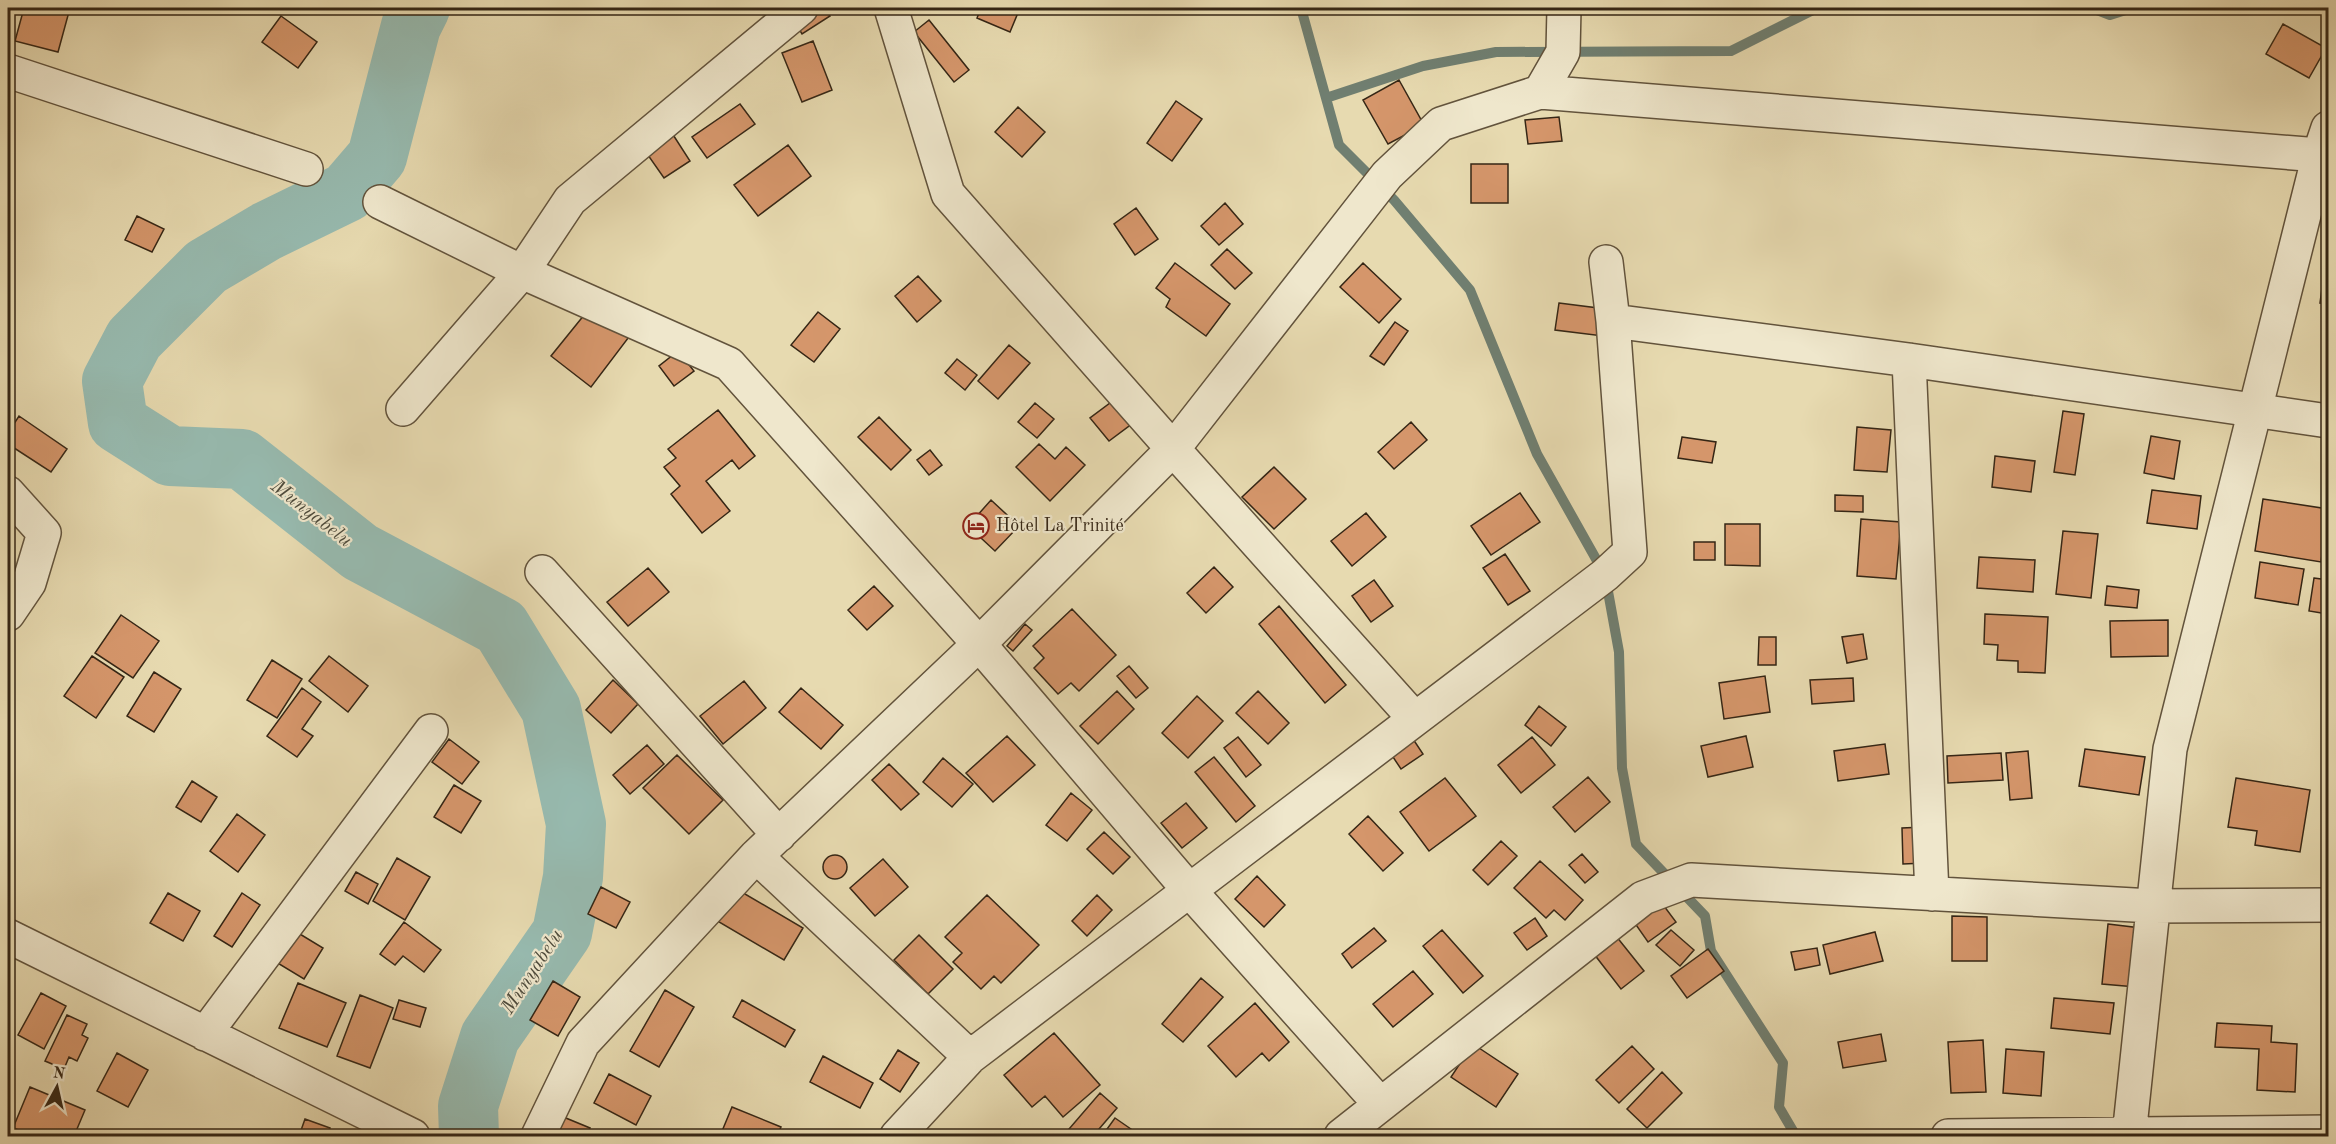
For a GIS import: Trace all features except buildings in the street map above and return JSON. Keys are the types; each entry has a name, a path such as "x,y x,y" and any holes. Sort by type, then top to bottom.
{"street":[{"path":"403,409 522,272 570,200 801,8"},
{"path":"891,8 948,194 1414,718"},
{"path":"1540,92 1563,52 1564,8"},
{"path":"8,71 306,170"},
{"path":"538,1137 583,1043 767,845 979,645 1173,449 1378,185 1441,124 1540,92 2324,141 2170,749 2128,1135"},
{"path":"380,202 522,272 729,364 979,645 1190,890 1380,1104"},
{"path":"904,1135 970,1057 1605,575 1630,552 1613,321 1606,261"},
{"path":"1613,321 1909,360 2328,421"},
{"path":"1909,360 1932,894"},
{"path":"8,493 44,533 29,583 8,614"},
{"path":"542,572 767,845 970,1057"},
{"path":"205,1034 430,731"},
{"path":"1341,1137 1643,898 1678,884 2152,906 2328,905"},
{"path":"8,936 413,1137"},
{"path":"1948,1137 2328,1132"}],"waterway":[{"name":"Munyabelu","path":"420,8 411,26 377,157 347,192 267,231 206,267 134,339 112,381 118,423 170,456 242,459 360,552 501,627 551,709 576,824 573,877 562,933 490,1037 468,1106 469,1136"},
{"path":"1301,8 1339,145 1394,200 1470,290 1537,454 1605,575 1619,652 1622,768 1636,844 1705,916 1711,951 1783,1063 1779,1107 1796,1136"},
{"path":"1326,98 1423,66 1496,52 1731,51 1817,8"},
{"path":"2092,8 2110,15 2132,8"}],"place":[{"name":"Hôtel La Trinité","path":"976,526"}]}
